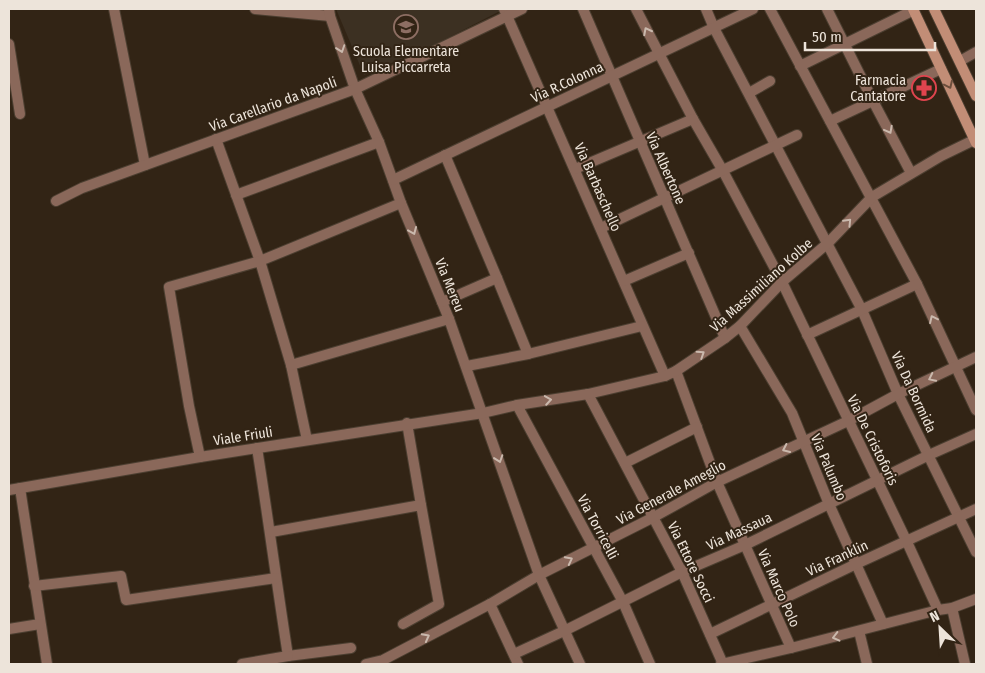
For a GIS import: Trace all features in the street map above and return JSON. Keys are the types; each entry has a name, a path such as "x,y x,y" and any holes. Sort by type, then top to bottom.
{"main road":[{"path":"934,9 976,96"},
{"path":"913,10 976,140"}],"street":[{"path":"114,9 145,165"},
{"path":"255,9 330,12"},
{"name":"Via Carellario da Napoli","path":"56,201 82,188 355,89 506,12 522,9"},
{"name":"Via Albertone","path":"583,9 725,338"},
{"name":"Via De Cristoforis","path":"636,9 658,54 782,282 938,610"},
{"name":"Via Da Bormida","path":"706,9 714,28 862,310 898,394 976,552"},
{"name":"Via R.Colonna","path":"393,180 753,9"},
{"path":"770,9 917,284 976,410"},
{"path":"827,9 911,173"},
{"path":"800,66 913,10"},
{"name":"Via Mereu","path":"330,12 355,89 379,142 401,203 467,366 539,575 580,664"},
{"name":"Via Barbaschello","path":"506,12 665,376"},
{"path":"9,44 20,114"},
{"path":"960,61 976,52"},
{"path":"830,121 941,69"},
{"path":"748,93 770,81"},
{"path":"575,169 693,119"},
{"path":"601,228 797,135"},
{"path":"216,139 260,261 291,365 307,440"},
{"name":"Via Massimiliano Kolbe","path":"483,413 517,405 588,394 665,376 676,371 740,326 782,282 828,243 872,197 911,173 976,140"},
{"path":"236,195 379,142"},
{"path":"446,155 528,354"},
{"path":"200,457 189,406 169,287 260,261 401,203"},
{"path":"624,282 689,254"},
{"path":"442,302 497,278"},
{"path":"807,335 917,284"},
{"path":"291,365 449,319"},
{"path":"467,366 528,354 642,326"},
{"name":"Via Palumbo","path":"740,326 792,412 802,442 883,624"},
{"name":"Via Generale Ameglio","path":"366,664 385,662 539,575 654,517 717,482 848,421 898,394 976,357"},
{"name":"Via Marco Polo","path":"676,371 717,482 791,648"},
{"name":"Via Ettore Socci","path":"588,394 682,572 722,664"},
{"name":"Via Torricelli","path":"517,405 623,602 650,664"},
{"name":"Viale Friuli","path":"9,490 407,423 483,413"},
{"path":"403,624 439,604 407,423"},
{"path":"625,463 696,427"},
{"name":"Via Massaua","path":"514,654 682,572 745,545 876,480 976,434"},
{"path":"257,448 288,656"},
{"path":"20,488 47,664"},
{"path":"271,532 421,505"},
{"name":"Via Franklin","path":"710,634 976,509"},
{"path":"34,586 121,576 126,600 276,578"},
{"path":"722,664 952,608 976,599"},
{"path":"490,604 518,664"},
{"path":"952,608 965,664"},
{"path":"9,629 40,624"},
{"path":"859,631 867,664"},
{"path":"242,664 351,648"}],"shaded area":[{"name":"Scuola Elementare Luisa Piccarreta","path":"336,9 499,9 500,11 438,43 364,75"}],"place":[{"name":"Scuola Elementare Luisa Piccarreta","path":"406,27"},
{"name":"Farmacia Cantatore","path":"924,88"}]}
